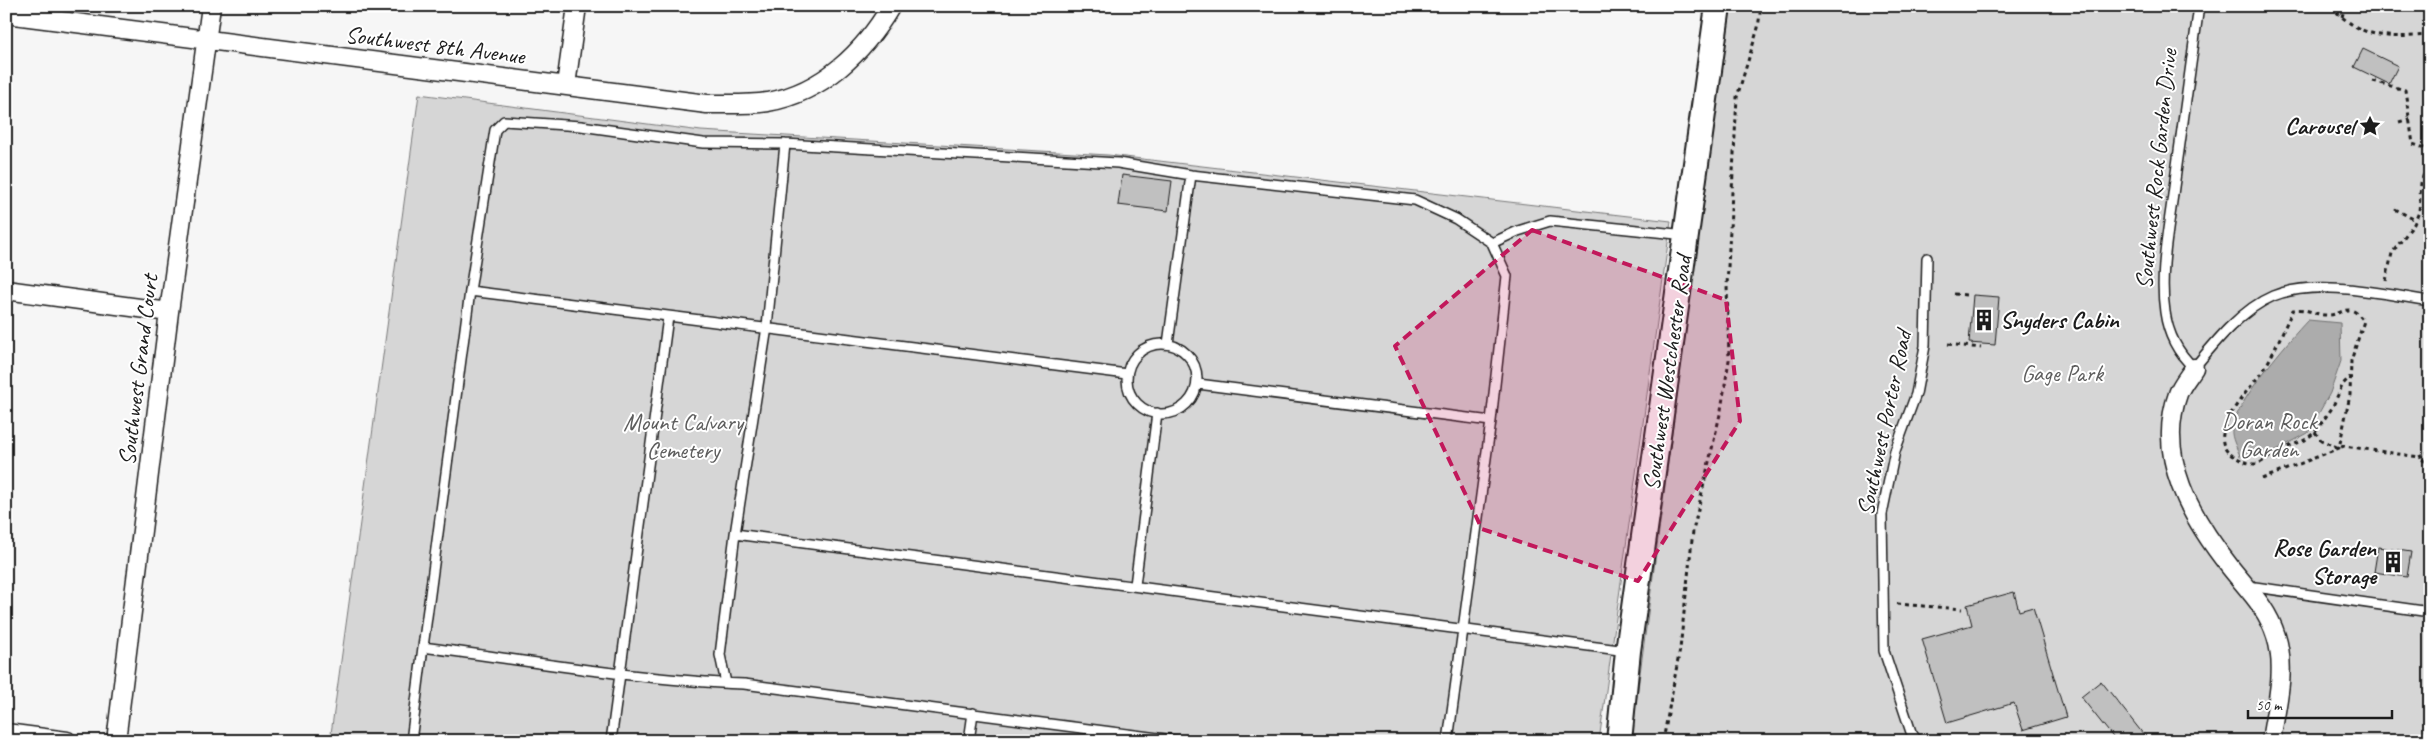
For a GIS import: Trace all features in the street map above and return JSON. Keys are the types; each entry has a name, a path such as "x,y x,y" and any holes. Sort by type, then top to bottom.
{"street":[{"name":"Southwest Grand Court","path":"116,741 169,312 211,6"},
{"path":"566,85 577,6"},
{"name":"Southwest 8th Avenue","path":"6,14 707,104 741,105 770,102 805,90 824,80 852,58 879,27 891,6"},
{"name":"Southwest Westchester Road","path":"1619,741 1628,651 1718,6"},
{"path":"6,290 169,312"},
{"path":"2194,368 2178,392 2172,417 2170,445 2176,472 2198,523 2225,561 2264,607 2276,636 2282,667 2271,741"},
{"path":"6,733 67,741"}],"lane":[{"name":"Southwest Rock Garden Drive","path":"2194,368 2180,356 2171,336 2165,312 2164,289 2167,236 2199,6"},
{"path":"410,741 470,291 495,130 504,121 581,126 703,143 785,144 1118,163 1191,175 1415,200 1456,218 1492,244 1507,276 1491,421 1448,741"},
{"path":"726,683 720,655 735,534 767,327 785,144"},
{"path":"1168,344 1191,175"},
{"path":"1492,244 1518,231 1550,221 1686,235"},
{"name":"Southwest Porter Road","path":"1917,741 1911,732 1884,651 1882,514 1895,451 1916,394 1925,346 1927,258"},
{"path":"2194,368 2230,328 2250,310 2273,296 2307,288 2384,294 2430,301"},
{"path":"470,291 668,317 767,327 1127,374"},
{"path":"611,741 668,317"},
{"path":"1154,344 1168,344 1180,348 1191,358 1197,370 1198,384 1193,397 1184,407 1171,413 1157,414 1144,409 1134,400 1128,387 1127,374 1132,361 1141,350 1154,344"},
{"path":"1198,384 1491,421"},
{"path":"1135,586 1157,414"},
{"path":"735,534 1628,651"},
{"path":"2248,586 2430,612"},
{"path":"423,647 620,673 726,683 973,713 1181,741"},
{"path":"970,741 973,713"}],"path":[{"path":"1663,741 1680,648 1693,531 1721,410 1729,360 1726,286 1737,97 1758,28 1761,6"},
{"path":"2331,6 2342,17 2364,30 2385,38 2430,35"},
{"path":"2342,17 2345,6"},
{"path":"2373,81 2405,90 2413,144 2430,150"},
{"path":"2400,122 2410,119"},
{"path":"2384,294 2392,252 2410,230 2415,220 2420,206 2423,175 2426,166 2430,167"},
{"path":"2394,209 2415,220"},
{"path":"1954,294 1967,295"},
{"path":"2339,448 2350,395 2351,361 2364,321 2347,310 2331,315 2304,308 2294,310 2264,368 2230,414 2224,428 2223,444 2229,454 2242,461 2258,464 2283,449 2305,440 2315,432 2332,408 2343,384 2350,377"},
{"path":"1948,344 1981,348"},
{"path":"2315,432 2321,440 2339,448"},
{"path":"2262,479 2344,446 2419,457 2430,465"},
{"path":"2419,457 2430,452"},
{"path":"2425,572 2430,538"},
{"path":"1883,604 1962,609"}],"highlighted area":[{"path":"1532,230 1726,300 1740,421 1638,581 1482,529 1395,346"}],"green space":[{"name":"Gage Park","path":"1729,6 2430,6 2430,741 1631,741"},
{"name":"Mount Calvary Cemetery","path":"419,94 701,131 1108,155 1671,221 1599,741 330,741"}],"shaded area":[{"path":"2308,320 2340,323 2341,361 2330,393 2308,433 2269,454 2240,456 2233,440 2232,430 2242,405 2288,342"}],"building":[{"path":"2363,49 2398,66 2389,84 2354,67"},
{"path":"1122,175 1172,181 1168,211 1118,205"},
{"name":"Snyders Cabin","path":"1973,295 1999,297 1995,345 1969,343"},
{"name":"Rose Garden Storage","path":"2378,547 2411,552 2407,577 2374,572"},
{"path":"2014,592 2019,611 2033,607 2066,717 2023,730 2014,703 1947,723 1922,639 1972,625 1967,605"},
{"path":"2101,681 2144,735 2137,741 2116,741 2081,697"}],"place":[{"name":"Carousel","path":"2370,126"},
{"name":"Snyders Cabin","path":"1984,320"},
{"name":"Rose Garden Storage","path":"2393,562"}],"park label":[{"name":"Doran Rock Garden","path":"2269,435"}]}
